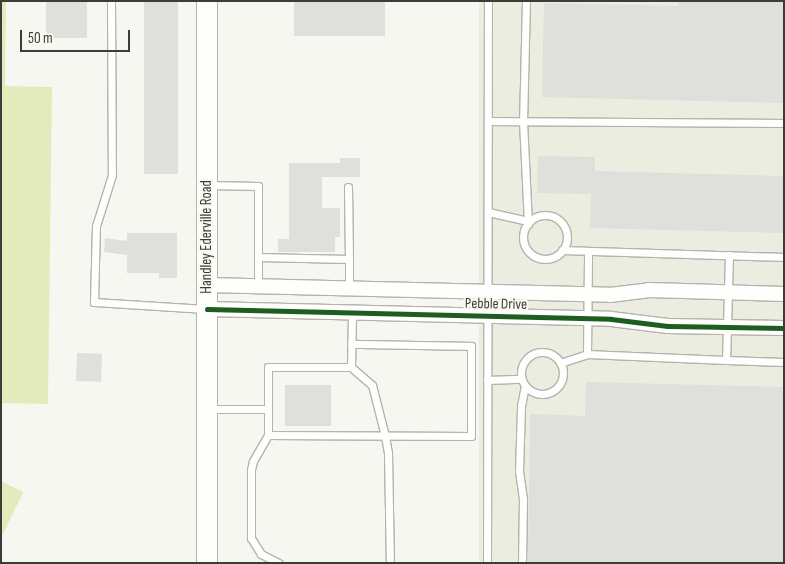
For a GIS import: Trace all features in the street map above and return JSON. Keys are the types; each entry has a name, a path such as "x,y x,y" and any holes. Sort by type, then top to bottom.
{"main road":[{"name":"Handley Ederville Road","path":"207,1 207,563"}],"street":[{"name":"Pebble Drive","path":"206,286 588,295 648,290 784,294"},
{"path":"299,288 299,311"},
{"path":"380,290 380,313"},
{"name":"Pebble Drive","path":"206,309 588,318 728,327 784,328"}],"lane":[{"path":"111,1 112,175 96,226 94,302 206,309"},
{"path":"487,563 488,1"},
{"path":"488,212 528,222 539,216 558,220 567,238 562,250 551,258 531,254 523,236 528,222 523,121 526,1"},
{"path":"488,121 784,123"},
{"path":"206,185 258,186 258,287"},
{"path":"348,187 350,289"},
{"path":"562,250 784,257"},
{"path":"587,354 588,252"},
{"path":"726,360 729,255"},
{"path":"258,257 350,259"},
{"path":"351,367 352,313"},
{"path":"268,435 471,436 471,346 351,344"},
{"path":"537,353 550,354 560,363 563,375 553,391 540,394 525,386 521,379 522,366 537,353"},
{"path":"560,363 587,354 784,362"},
{"path":"279,563 262,554 251,538 251,470 253,461 268,435 268,367 351,367 372,385 388,453 390,563"},
{"path":"487,380 521,379"},
{"path":"522,563 523,499 519,471 521,406 525,386"},
{"path":"206,409 268,409"}],"shaded area":[{"path":"479,1 784,1 784,563 479,563"}],"green space":[{"path":"1,1 6,1 5,86 52,87 48,404 1,403"},
{"path":"1,481 23,492 1,538"}],"building":[{"path":"46,1 87,1 87,38 46,38"},
{"path":"144,1 178,1 178,174 144,174"},
{"path":"294,1 385,1 385,36 294,36"},
{"path":"678,1 784,1 784,103 542,97 544,3 678,6"},
{"path":"538,156 595,157 595,171 784,176 784,233 590,228 591,194 537,193"},
{"path":"340,158 360,158 360,177 322,177 322,208 340,208 340,237 335,237 335,252 278,252 278,239 289,239 289,163 340,163"},
{"path":"127,233 177,233 177,278 159,278 159,273 127,273 127,255 104,252 105,238 127,241"},
{"path":"77,353 102,354 101,382 76,381"},
{"path":"586,382 784,387 784,563 528,563 530,414 585,416"},
{"path":"285,385 331,385 331,426 285,426"}],"cycle path":[{"path":"207,309 611,319 668,326 784,328"}]}
